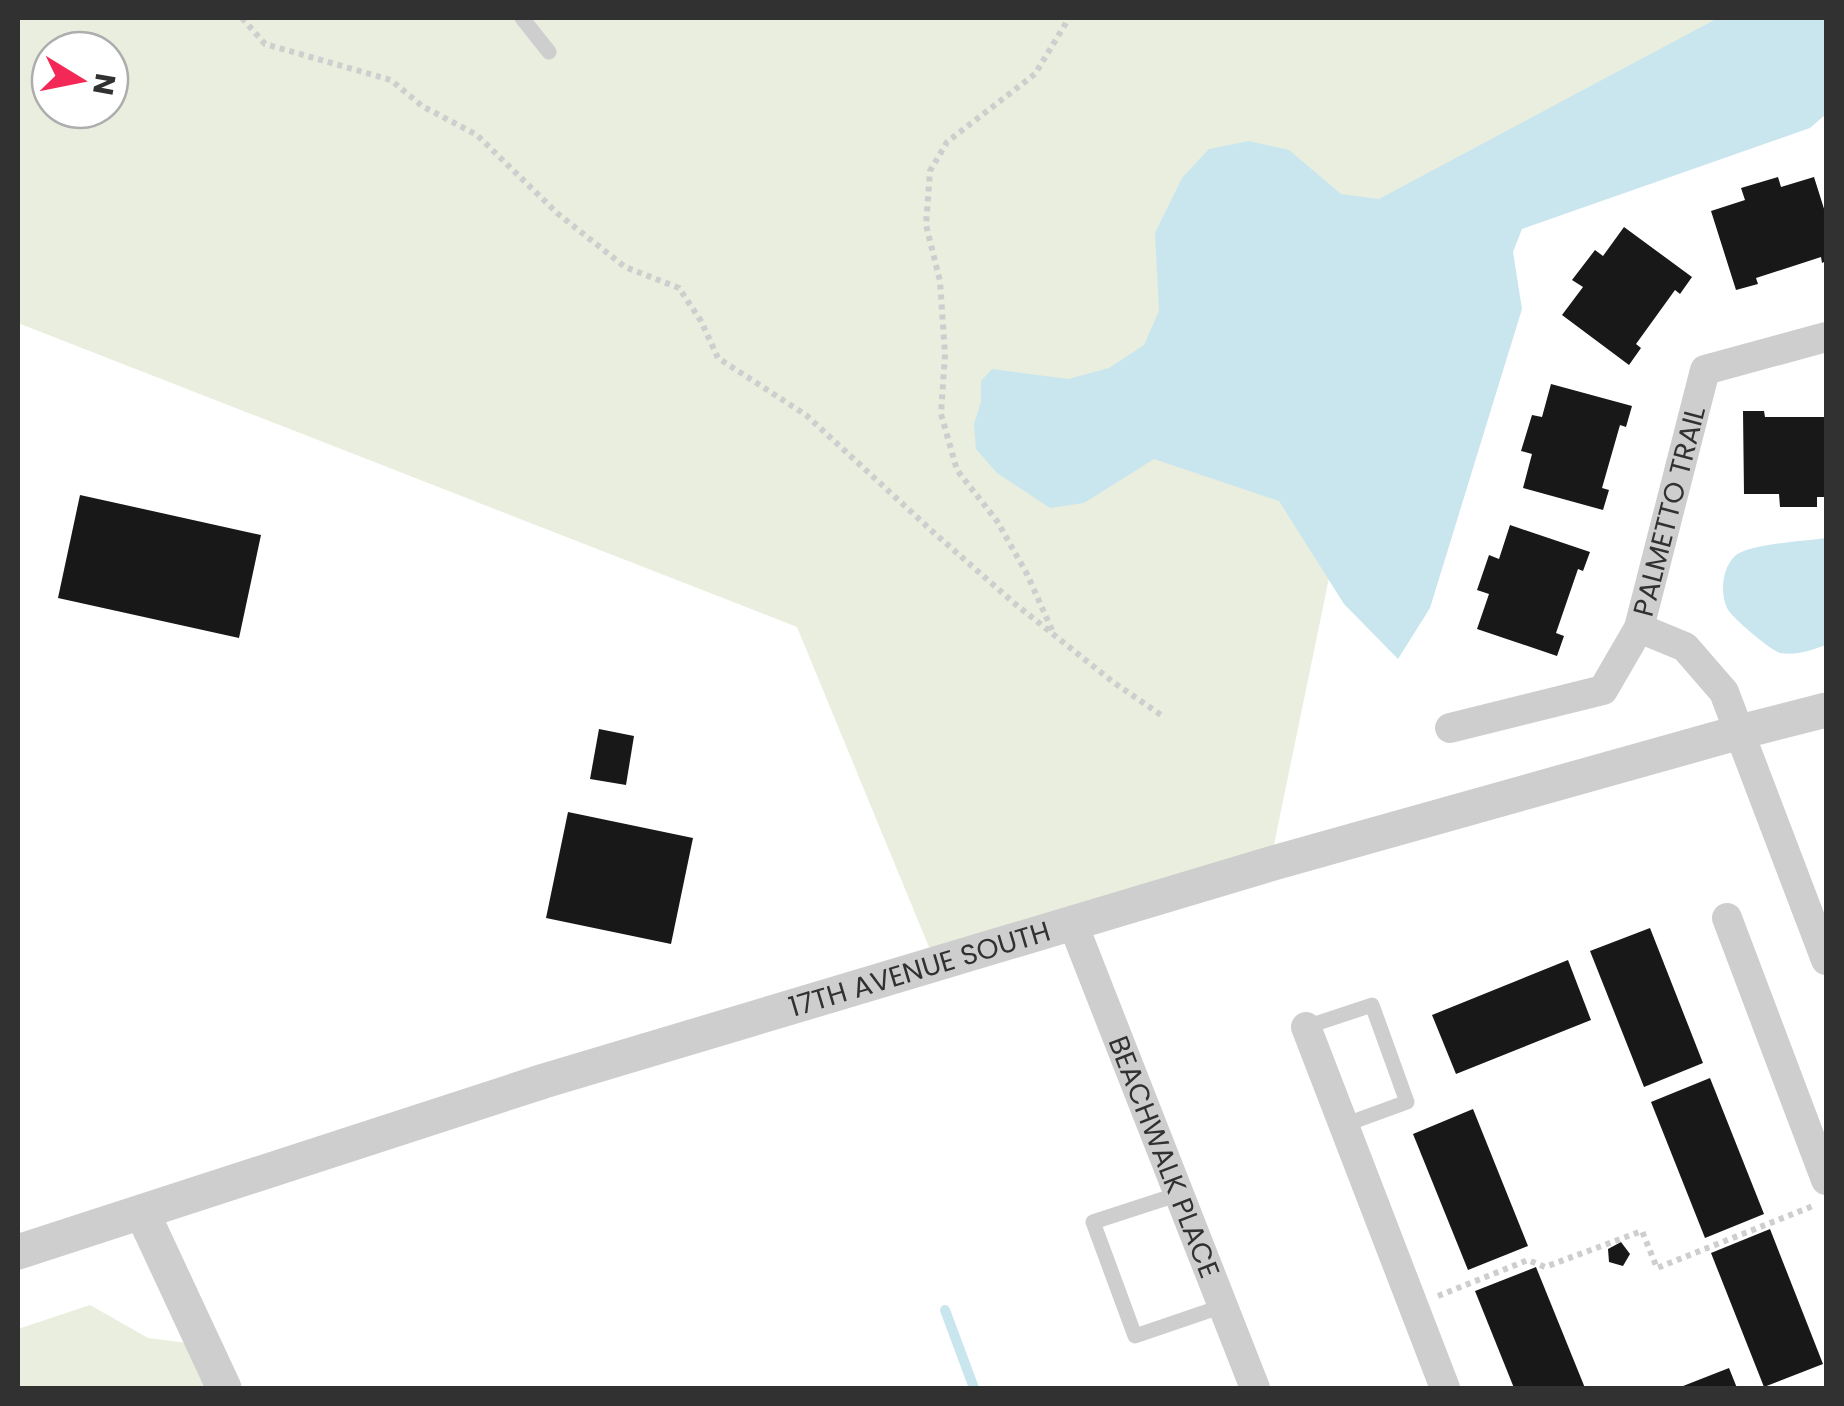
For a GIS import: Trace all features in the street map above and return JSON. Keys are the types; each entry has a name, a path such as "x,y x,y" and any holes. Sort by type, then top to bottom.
{"street":[{"name":"PALMETTO TRAIL","path":"1826,337 1705,370 1639,628 1685,647 1724,692 1826,960"},
{"path":"1450,728 1603,690 1639,628"},
{"name":"17TH AVENUE SOUTH","path":"18,1252 544,1080 1270,864 1826,710"},
{"path":"1728,918 1826,1180"},
{"name":"BEACHWALK PLACE","path":"1074,924 1256,1388"},
{"path":"1306,1026 1445,1388"},
{"path":"142,1212 224,1388"}],"lane":[{"path":"522,18 549,52"},
{"path":"1306,1026 1372,1005 1407,1102 1344,1125"},
{"path":"1179,1194 1093,1222 1135,1336 1223,1306"}],"path":[{"path":"242,18 266,44 391,80 422,106 477,135 557,214 625,267 679,288 701,321 718,358 806,415 1014,603 1164,717"},
{"path":"1052,632 1027,574 997,521 957,470 940,414 945,354 940,280 926,225 930,172 948,142 1035,74 1069,18"},
{"path":"1413,1306 1528,1260 1545,1267 1642,1230 1657,1268 1826,1200"}],"green space":[{"path":"18,18 1826,18 1826,54 1406,205 1270,864 936,964 797,627 18,323"},
{"path":"90,1305 148,1338 204,1345 224,1388 18,1388 18,1329"}],"water":[{"path":"1718,18 1826,18 1826,114 1810,128 1522,229 1513,252 1522,309 1430,608 1398,659 1344,604 1279,501 1154,459 1084,503 1050,508 997,473 976,449 974,424 981,402 981,381 992,369 1068,379 1109,368 1144,345 1159,311 1155,233 1182,178 1209,149 1249,141 1289,150 1341,194 1379,199"},
{"path":"1826,538 1826,645 1798,653 1780,653 1751,633 1727,608 1723,588 1727,567 1735,556 1752,549"}],"building":[{"path":"1778,177 1781,187 1814,177 1826,215 1826,261 1822,263 1821,257 1756,278 1758,284 1736,290 1711,211 1745,200 1741,188"},
{"path":"1624,227 1692,277 1680,294 1675,290 1636,344 1641,348 1629,365 1562,315 1583,287 1572,280 1595,250 1603,256"},
{"path":"1551,384 1632,406 1626,427 1620,425 1602,488 1609,490 1603,510 1523,488 1532,454 1521,451 1532,415 1542,417"},
{"path":"1743,411 1764,411 1765,417 1826,417 1826,497 1817,497 1817,507 1780,507 1779,494 1744,494"},
{"path":"80,495 261,535 239,638 58,598"},
{"path":"1510,525 1590,552 1583,571 1578,569 1556,633 1564,636 1557,656 1477,629 1489,594 1477,590 1489,555 1499,559"},
{"path":"599,729 634,736 626,785 590,779"},
{"path":"568,812 693,838 671,944 546,918"},
{"path":"1650,928 1703,1063 1644,1087 1590,951"},
{"path":"1568,960 1591,1020 1456,1074 1432,1015"},
{"path":"1710,1078 1764,1214 1705,1238 1651,1102"},
{"path":"1473,1109 1528,1246 1468,1270 1413,1134"},
{"path":"1770,1229 1823,1364 1764,1387 1711,1253"},
{"path":"1621,1242 1630,1254 1623,1266 1609,1262 1608,1249"},
{"path":"1536,1267 1585,1388 1514,1388 1475,1291"},
{"path":"1729,1368 1737,1388 1678,1388"}],"waterway":[{"path":"945,1310 974,1388"}]}
